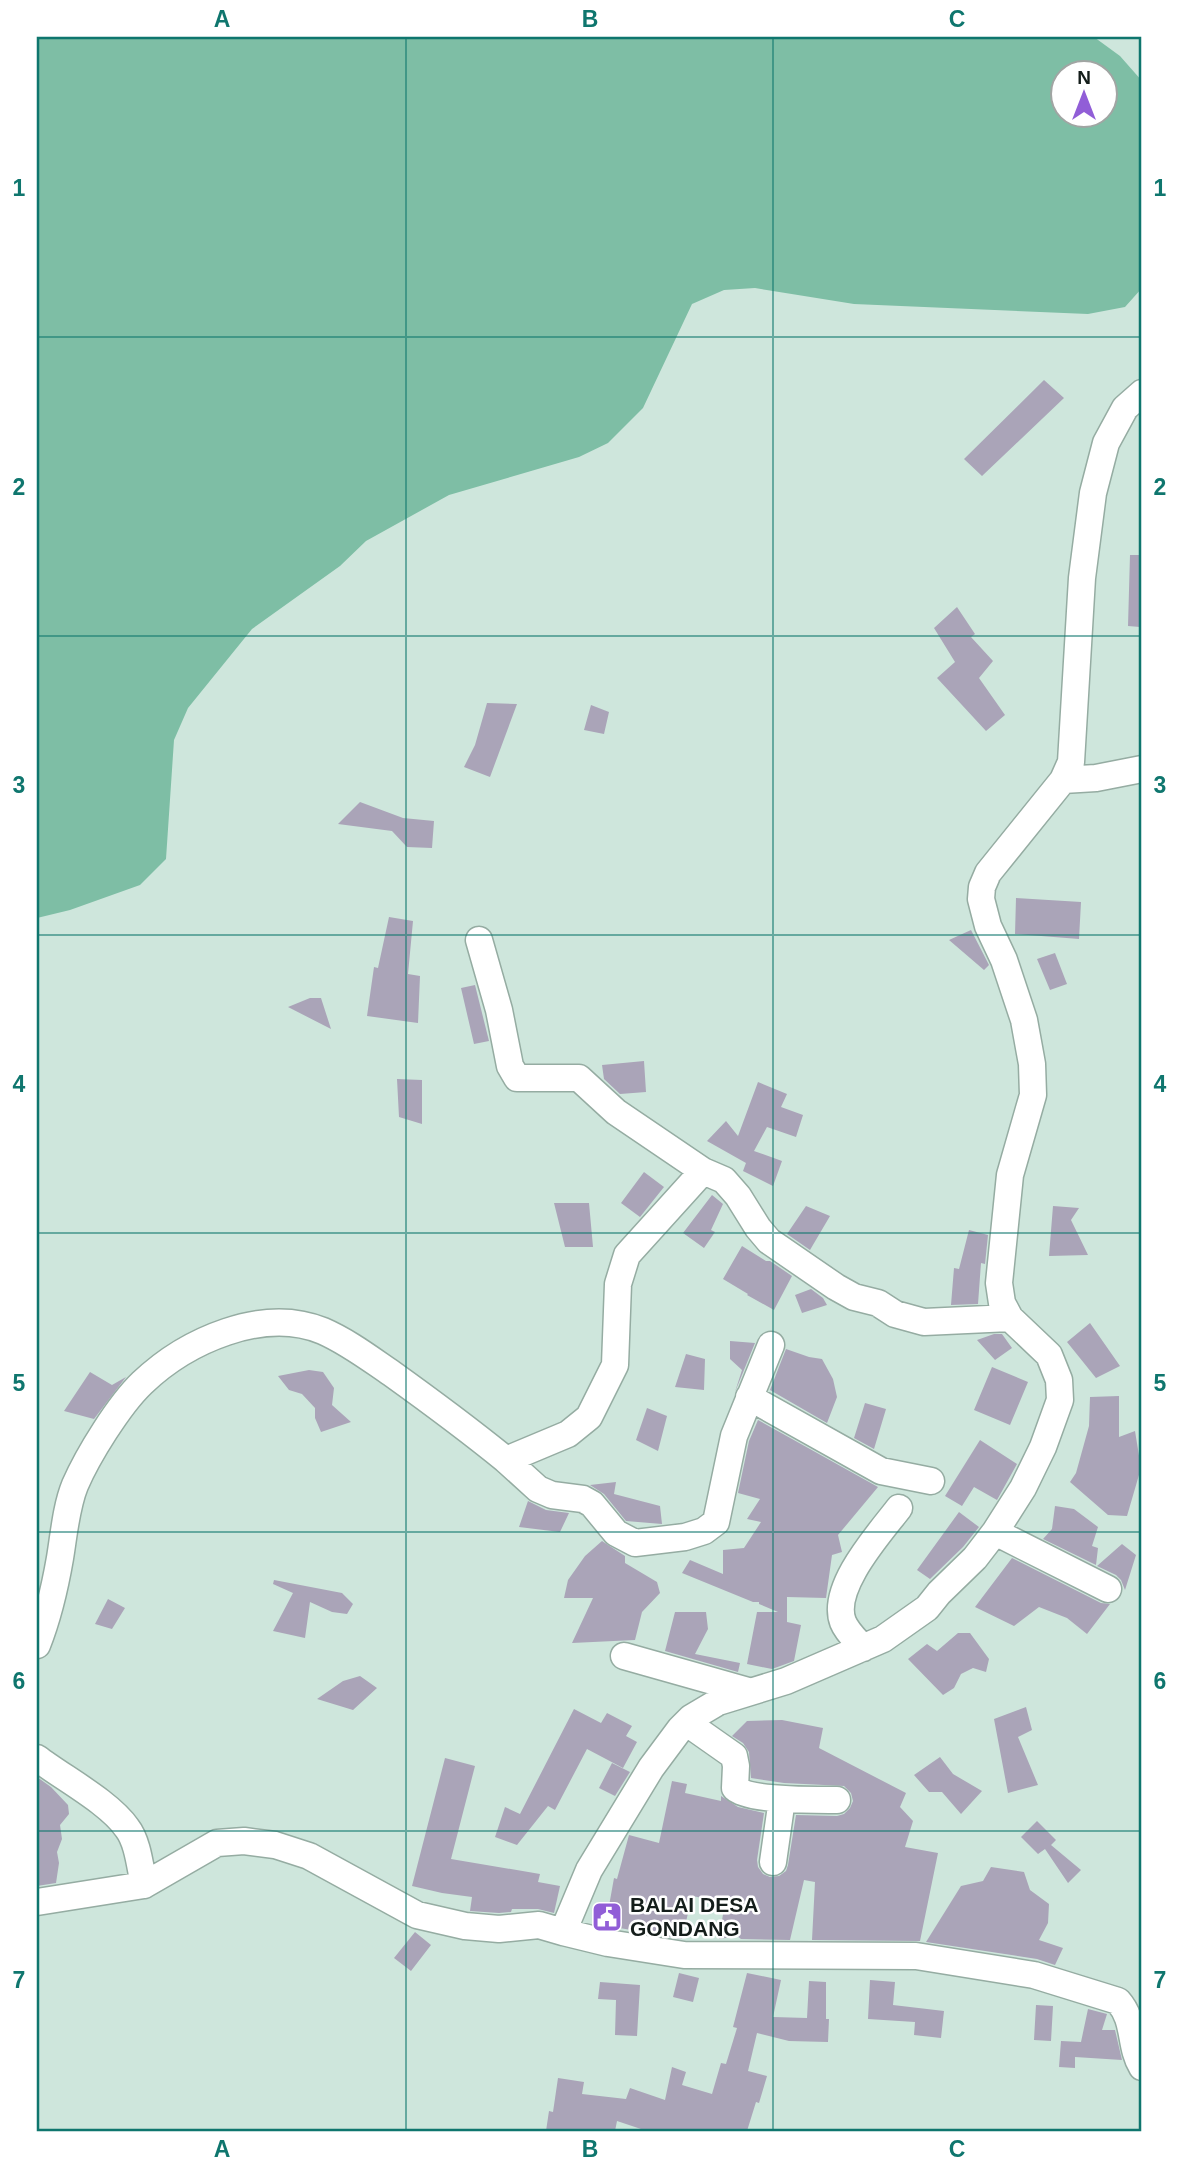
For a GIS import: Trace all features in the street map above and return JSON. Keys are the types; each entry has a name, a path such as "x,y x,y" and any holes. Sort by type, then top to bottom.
{"street":[{"path":"563,1932 589,1870 665,1747 687,1723 718,1702 786,1681 883,1639 927,1608 975,1558 995,1532 1023,1488 1043,1447 1060,1400 1059,1380 1049,1355 1010,1318 1002,1303 999,1283 1010,1175 1031,1108 1034,1081 1024,1020 1004,960 988,926 981,899 982,887 995,864 1063,780 1074,751 1082,578 1093,493 1106,443 1125,408 1142,393"},
{"path":"1063,780 1096,778 1142,769"},
{"path":"479,940 514,1076 524,1080 579,1079 616,1112 703,1171 724,1180 768,1241 854,1297 878,1303 895,1314 924,1322 1010,1318"},
{"path":"506,1460 568,1434 589,1417 615,1365 618,1284 626,1255 703,1171"},
{"path":"37,1645 48,1616 75,1485 99,1441 143,1382 170,1361 204,1341 259,1324 294,1324 321,1331 349,1344 426,1397 538,1489 552,1495 583,1499 592,1504 616,1533 635,1543 685,1537 704,1531 716,1522 734,1436 771,1345"},
{"path":"749,1397 881,1471 931,1481"},
{"path":"863,1648 844,1625 841,1602 843,1591 868,1548 899,1508"},
{"path":"995,1532 1108,1589"},
{"path":"624,1656 748,1691"},
{"path":"687,1723 734,1756 737,1791 782,1799 837,1800"},
{"path":"37,1758 115,1815 127,1827 132,1836 144,1885"},
{"path":"773,1862 782,1799"},
{"path":"37,1902 144,1885 217,1843 244,1841 275,1845 309,1856 417,1915 465,1926 499,1929 539,1925 608,1943 684,1955 916,1956 1034,1975 1118,2001 1130,2020 1135,2054 1142,2067"}],"green space":[{"path":"37,37 1094,37 1120,56 1142,81 1142,288 1125,307 1088,314 854,304 755,288 724,290 692,304 643,408 608,443 579,457 449,495 366,541 340,566 252,629 188,708 174,740 166,859 140,885 70,910 37,918"}],"building":[{"path":"1044,380 1064,398 982,476 964,459"},
{"path":"1130,555 1142,555 1140,627 1128,626"},
{"path":"957,607 975,634 971,637 993,661 979,678 1005,715 986,731 937,678 955,662 934,628"},
{"path":"487,703 517,704 490,777 464,767 475,745"},
{"path":"591,705 609,712 604,734 584,730"},
{"path":"360,802 403,818 434,821 432,848 407,847 392,831 338,824"},
{"path":"1016,898 1081,902 1079,939 1015,934"},
{"path":"389,917 413,921 408,974 420,976 418,1023 367,1016 374,967 378,968"},
{"path":"971,930 989,965 984,970 949,940"},
{"path":"1055,953 1067,984 1050,990 1037,959"},
{"path":"475,985 489,1041 474,1044 461,988"},
{"path":"310,998 321,998 331,1029 288,1007"},
{"path":"644,1061 646,1092 620,1094 604,1079 602,1065"},
{"path":"397,1079 422,1080 422,1124 399,1117"},
{"path":"758,1082 787,1094 781,1107 803,1115 796,1137 767,1127 754,1151 782,1161 773,1186 743,1171 746,1163 707,1141 726,1121 738,1136"},
{"path":"644,1172 664,1187 640,1217 621,1203"},
{"path":"712,1195 723,1204 711,1230 715,1232 704,1248 683,1233"},
{"path":"554,1203 589,1203 593,1247 565,1247"},
{"path":"806,1206 830,1216 810,1250 787,1234"},
{"path":"1053,1206 1079,1208 1071,1220 1088,1255 1049,1256"},
{"path":"969,1230 988,1235 985,1264 981,1263 978,1304 951,1305 954,1268 959,1269"},
{"path":"742,1246 792,1276 774,1310 723,1279"},
{"path":"811,1289 823,1298 827,1305 802,1313 795,1295"},
{"path":"1090,1323 1120,1366 1096,1378 1067,1342"},
{"path":"1002,1334 1012,1348 995,1360 977,1340"},
{"path":"730,1341 755,1343 735,1392 742,1370 730,1359"},
{"path":"786,1349 822,1359 833,1379 837,1397 827,1423 770,1390"},
{"path":"686,1354 705,1359 704,1390 675,1387"},
{"path":"992,1367 1028,1382 1010,1425 974,1410"},
{"path":"309,1370 323,1372 334,1388 332,1405 351,1422 321,1432 315,1418 315,1408 302,1394 289,1390 278,1376"},
{"path":"90,1372 112,1385 126,1377 94,1419 64,1411"},
{"path":"1119,1396 1119,1437 1135,1431 1141,1468 1127,1516 1108,1515 1070,1482 1076,1473 1089,1426 1090,1397"},
{"path":"865,1403 886,1409 874,1449 854,1438"},
{"path":"647,1408 667,1416 658,1451 636,1440"},
{"path":"758,1420 878,1487 838,1535 842,1552 832,1555 826,1598 787,1597 787,1622 801,1625 794,1661 772,1669 747,1664 757,1612 778,1612 759,1602 753,1602 682,1573 690,1560 723,1574 723,1550 744,1548 761,1522 747,1519 760,1499 738,1493 749,1441"},
{"path":"980,1440 1017,1464 997,1500 974,1487 962,1506 945,1496"},
{"path":"616,1482 614,1494 660,1506 662,1524 626,1521 604,1494 590,1485"},
{"path":"528,1501 546,1510 569,1513 560,1532 519,1527"},
{"path":"1055,1506 1074,1509 1098,1527 1092,1546 1098,1548 1096,1565 1043,1539 1052,1529"},
{"path":"959,1512 979,1527 930,1579 917,1570"},
{"path":"602,1541 625,1556 625,1563 657,1582 660,1593 642,1612 635,1640 572,1643 593,1598 564,1598 568,1580 585,1556"},
{"path":"1122,1544 1136,1555 1125,1590 1116,1575 1097,1566"},
{"path":"1012,1558 1101,1603 1110,1604 1087,1634 1067,1618 1039,1607 1014,1626 975,1607"},
{"path":"274,1580 342,1593 353,1604 347,1614 332,1612 310,1602 305,1638 273,1631 293,1593 273,1584"},
{"path":"108,1599 125,1608 112,1629 95,1624"},
{"path":"675,1612 706,1612 708,1629 695,1654 740,1663 738,1672 665,1651"},
{"path":"958,1633 970,1633 989,1659 986,1672 973,1668 961,1674 954,1688 943,1695 908,1659 927,1644 937,1651"},
{"path":"360,1676 377,1688 353,1710 317,1699 343,1681"},
{"path":"1026,1707 1032,1730 1018,1737 1038,1785 1008,1793 994,1719"},
{"path":"574,1709 601,1723 607,1713 632,1726 626,1736 637,1742 623,1768 587,1749 555,1810 548,1806 517,1845 495,1837 505,1807 520,1814"},
{"path":"782,1720 823,1728 819,1748 906,1793 900,1807 913,1821 905,1847 938,1853 920,1941 812,1940 815,1882 804,1880 790,1940 741,1939 737,1936 719,1939 725,1902 692,1896 682,1939 597,1924 600,1905 609,1906 614,1878 617,1879 629,1835 659,1843 672,1781 687,1784 685,1793 721,1801 721,1796 738,1807 764,1813 757,1860 763,1874 770,1877 779,1876 786,1871 796,1815 837,1816 850,1808 853,1801 851,1793 844,1786 784,1783 751,1778 749,1752 743,1743 732,1736 747,1721"},
{"path":"940,1757 953,1774 982,1791 961,1814 942,1792 929,1792 914,1775"},
{"path":"445,1758 475,1766 451,1859 540,1874 538,1882 560,1886 554,1913 538,1909 512,1909 511,1912 499,1913 470,1911 472,1897 412,1886"},
{"path":"612,1763 630,1772 615,1796 599,1788"},
{"path":"37,1777 68,1805 69,1814 60,1825 62,1839 57,1852 59,1863 56,1883 37,1886"},
{"path":"1037,1821 1056,1840 1051,1845 1081,1870 1068,1883 1045,1849 1038,1854 1021,1837"},
{"path":"991,1867 1024,1872 1030,1890 1049,1904 1048,1923 1039,1940 1063,1948 1055,1965 1037,1959 926,1942 961,1886 983,1881"},
{"path":"415,1932 431,1945 411,1971 394,1958"},
{"path":"679,1973 699,1978 693,2002 673,1997"},
{"path":"747,1973 781,1980 773,2017 807,2018 809,1981 826,1982 826,2019 829,2019 828,2042 789,2041 757,2033 748,2071 767,2076 747,2131 647,2131 617,2121 615,2131 546,2131 549,2111 553,2112 558,2078 584,2082 582,2094 626,2099 630,2088 665,2100 672,2067 686,2072 682,2085 712,2094 721,2063 726,2064 737,2028 733,2027"},
{"path":"870,1980 895,1982 893,2005 944,2011 941,2038 914,2035 915,2022 868,2019"},
{"path":"600,1982 640,1985 637,2036 615,2035 616,2000 598,1999"},
{"path":"1036,2005 1053,2006 1051,2041 1034,2040"},
{"path":"1088,2009 1107,2014 1102,2030 1115,2030 1122,2060 1075,2057 1075,2068 1059,2067 1061,2041 1081,2042"}],"place":[{"name":"BALAI DESA GONDANG","path":"607,1917"}]}
